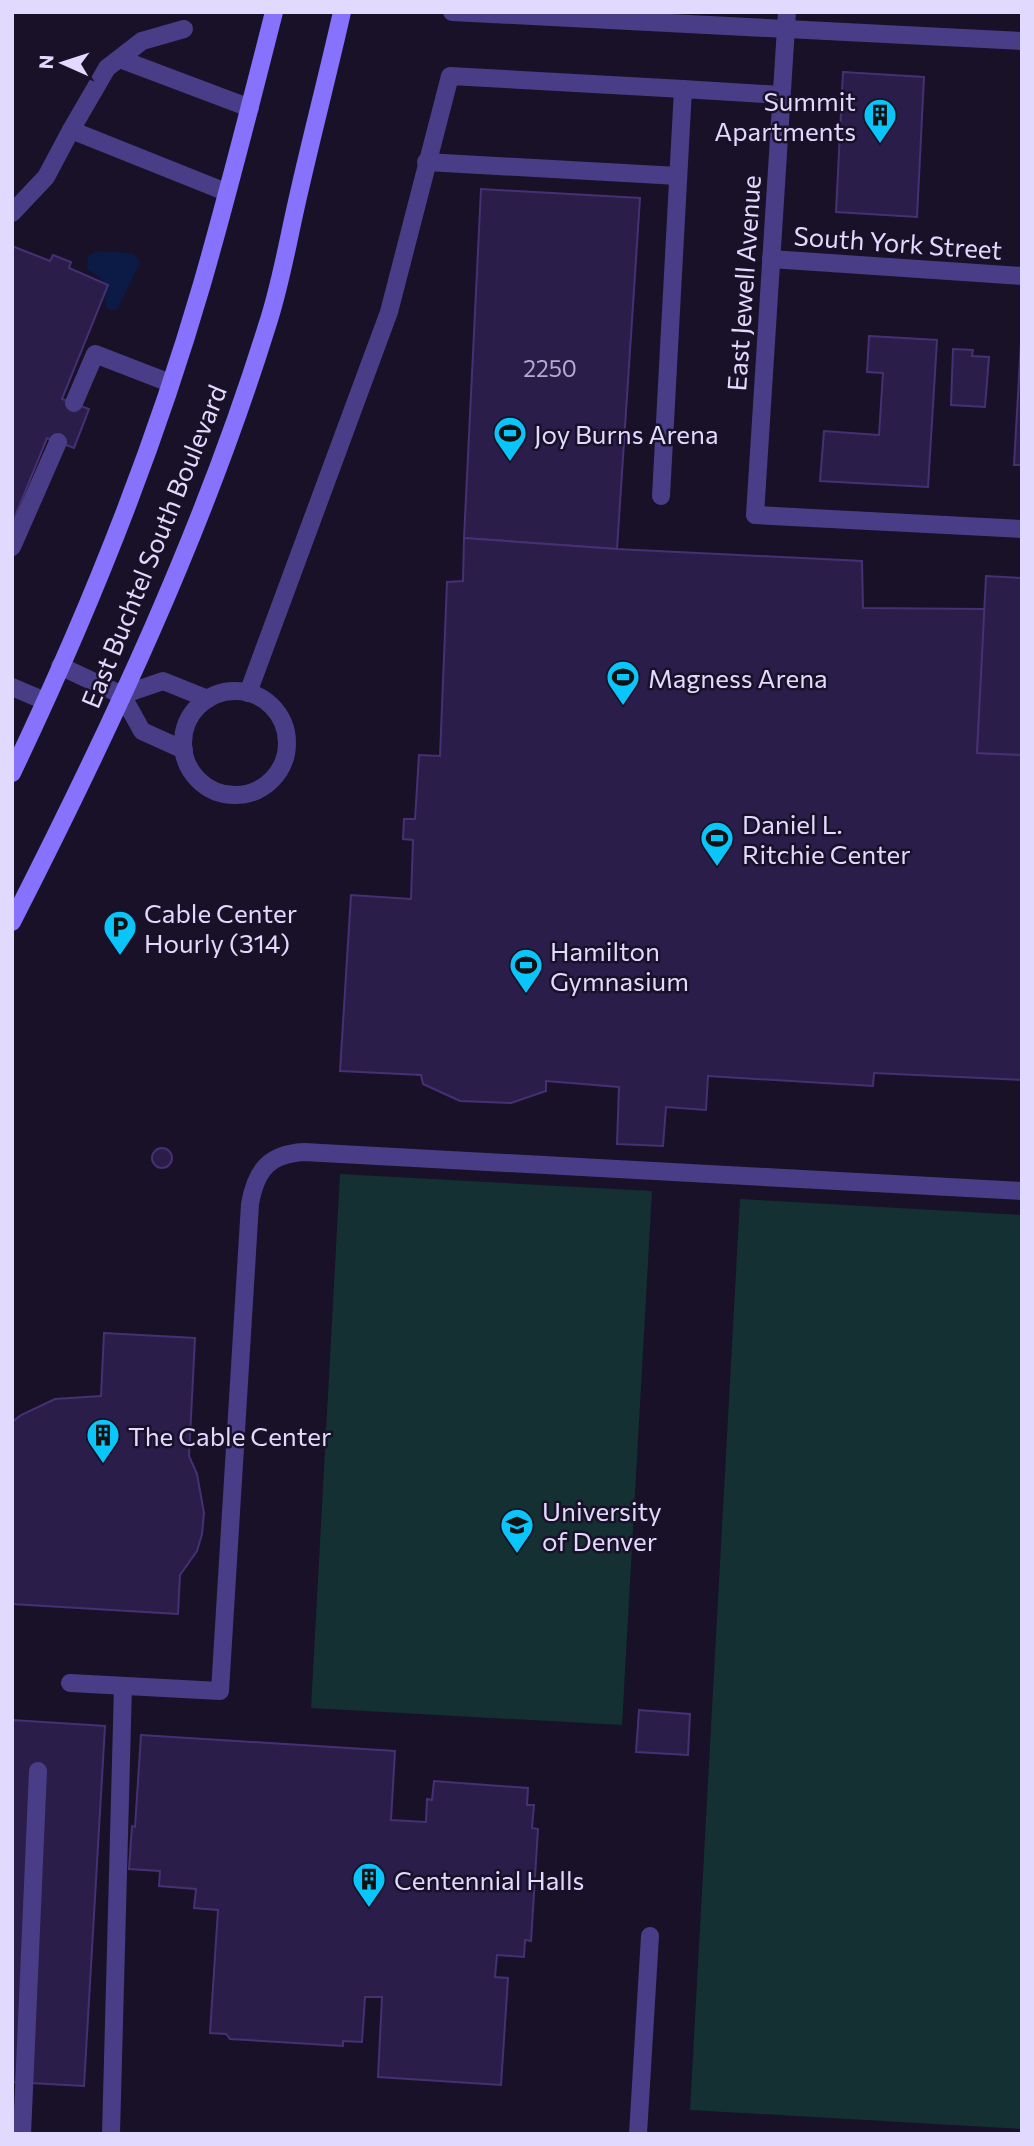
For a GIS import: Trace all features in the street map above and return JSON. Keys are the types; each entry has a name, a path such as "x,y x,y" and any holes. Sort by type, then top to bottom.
{"main road":[{"name":"East Buchtel South Boulevard","path":"12,773 116,531 170,383 202,285 274,12"},
{"name":"East Buchtel South Boulevard","path":"12,922 122,695 202,509 268,323 342,12"}],"street":[{"path":"452,12 786,20 1022,41"},
{"name":"East Jewell Avenue","path":"786,20 755,515 1022,529"},
{"path":"12,213 46,177 107,68 142,41 184,29"},
{"path":"120,59 250,108"},
{"path":"248,693 388,313 450,76 781,95"},
{"path":"661,496 683,89"},
{"path":"71,130 226,192"},
{"path":"426,162 678,176"},
{"name":"South York Street","path":"771,259 1022,276"},
{"path":"74,403 95,354 170,383"},
{"path":"12,547 58,442"},
{"path":"60,666 122,695 142,731 184,750"},
{"path":"122,695 163,681 208,699"},
{"path":"12,687 45,701"},
{"path":"224,692 248,693 272,706 282,720 287,738 286,756 279,772 267,785 251,793 233,796 215,791 202,783 191,771 183,740 195,710 208,699 224,692"},
{"path":"69,1683 220,1691 250,1204 258,1175 271,1161 286,1153 1022,1191"},
{"path":"111,2134 123,1686"},
{"path":"22,2134 38,1771"},
{"path":"638,2134 650,1936"}],"green space":[{"path":"340,1174 652,1191 622,1725 311,1708"},
{"path":"740,1199 1022,1215 1022,2129 690,2110"}],"water":[{"path":"96,251 132,253 139,260 117,310 106,308 104,282 87,268 88,257"}],"building":[{"name":"Summit Apartments","path":"843,72 924,77 917,217 836,212"},
{"path":"481,189 640,198 617,549 464,538"},
{"path":"12,246 50,261 53,255 71,262 69,268 108,285 62,399 89,409 74,448 47,438 12,524"},
{"path":"869,336 937,340 928,487 820,481 824,431 879,435 883,373 867,372"},
{"path":"1021,342 1022,465 1014,465"},
{"path":"953,349 973,350 972,356 989,357 985,407 951,405"},
{"name":"Daniel L. Ritchie Center","path":"464,538 617,549 862,561 863,608 986,609 977,753 1022,755 1022,1080 874,1073 873,1086 708,1076 706,1110 666,1107 663,1146 617,1144 619,1087 546,1081 546,1091 511,1103 460,1101 423,1084 421,1075 340,1071 351,895 411,899 413,840 403,839 404,819 415,819 419,755 440,756 447,582 463,581"},
{"path":"986,576 1022,578 1022,755 977,753"},
{"path":"162,1148 169,1151 172,1158 169,1165 162,1168 155,1165 152,1158 155,1151"},
{"name":"The Cable Center","path":"104,1333 195,1338 189,1456 197,1474 204,1513 197,1551 180,1575 178,1614 12,1604 12,1422 55,1399 101,1396"},
{"path":"639,1710 690,1714 688,1755 636,1752"},
{"path":"12,1720 105,1726 84,2086 12,2082"},
{"name":"Centennial Halls","path":"141,1735 395,1751 391,1820 426,1822 427,1799 432,1800 434,1781 528,1788 527,1805 534,1805 532,1828 538,1829 531,1941 525,1940 524,1957 497,1955 495,1977 508,1978 501,2085 378,2077 382,1997 365,1997 362,2042 343,2041 343,2046 230,2039 226,2034 210,2033 218,1910 194,1908 196,1889 159,1886 160,1871 129,1869 132,1826 135,1827"}],"place":[{"name":"Summit Apartments","path":"880,145"},
{"name":"Joy Burns Arena","path":"510,463"},
{"name":"Magness Arena","path":"623,707"},
{"name":"Daniel L. Ritchie Center","path":"717,868"},
{"name":"Cable Center Hourly (314)","path":"120,957"},
{"name":"Hamilton Gymnasium","path":"526,995"},
{"name":"The Cable Center","path":"103,1465"},
{"name":"University of Denver","path":"517,1555"},
{"name":"Centennial Halls","path":"369,1909"}]}
